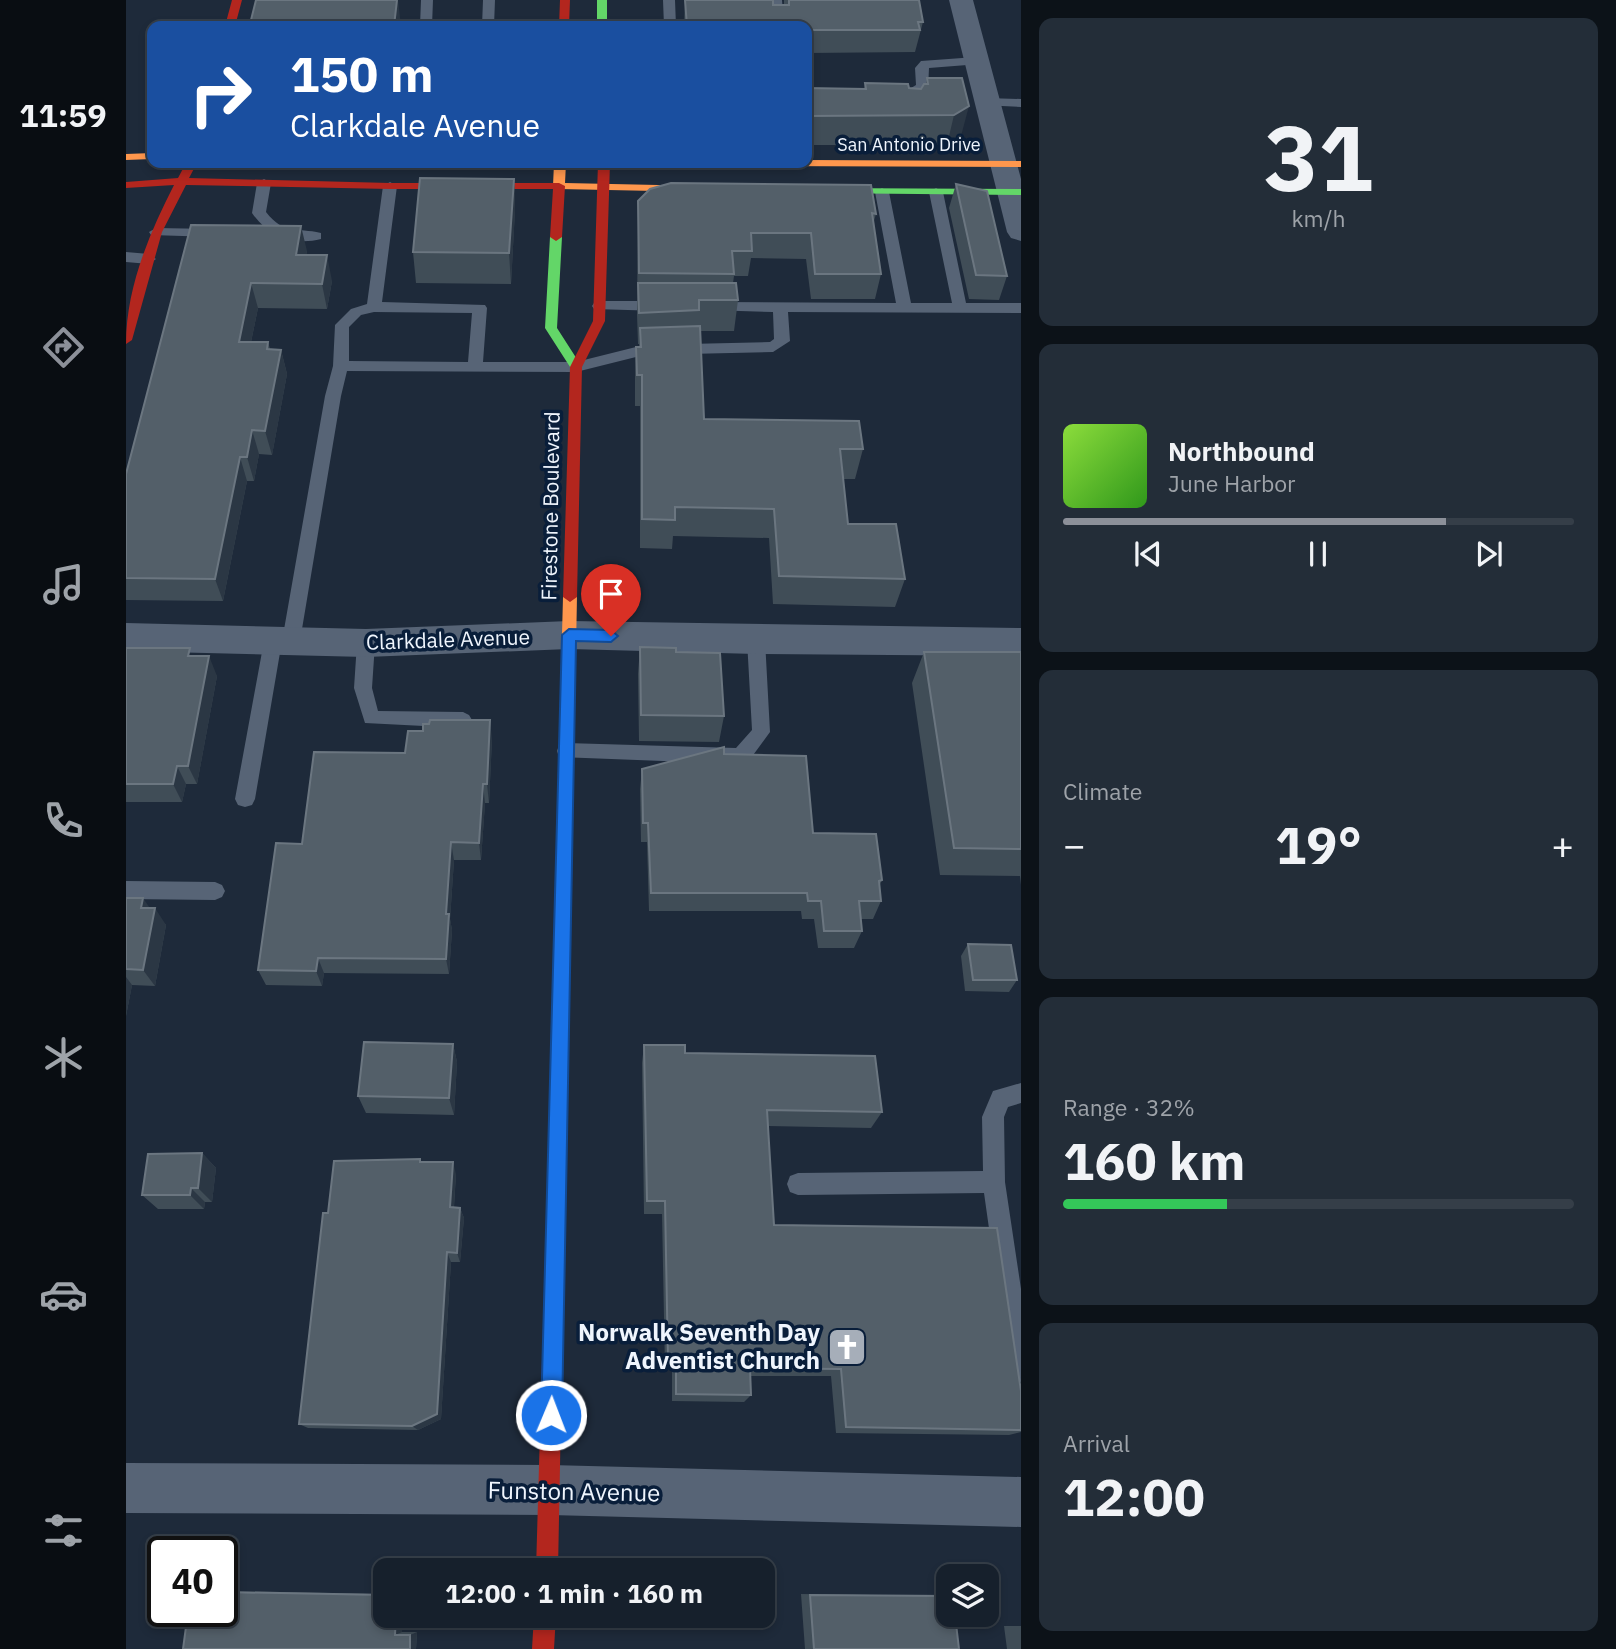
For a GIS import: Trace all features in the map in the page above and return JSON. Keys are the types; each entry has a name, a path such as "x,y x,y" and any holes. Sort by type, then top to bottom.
{"street":[{"path":"231,21 237,0"},
{"path":"564,21 565,0"},
{"path":"602,0 602,21"},
{"path":"961,0 986,102 1011,164 1021,232"},
{"path":"126,158 147,156"},
{"name":"San Antonio Drive","path":"812,163 1011,164"},
{"path":"126,340 156,232 188,168"},
{"path":"560,168 551,328 576,367"},
{"name":"Firestone Boulevard","path":"547,1558 576,367 599,321 604,168"},
{"path":"126,185 181,181 722,190"},
{"path":"802,191 1016,192"},
{"name":"Clarkdale Avenue","path":"126,637 366,643 569,635 756,640 1021,642"},
{"name":"Funston Avenue","path":"126,1488 550,1490 1021,1502"},
{"path":"543,1649 544,1628"}],"lane":[{"path":"426,21 427,0"},
{"path":"488,21 489,0"},
{"path":"669,0 670,21"},
{"path":"776,0 778,21"},
{"path":"909,113 908,96 923,85 922,65 976,61"},
{"path":"986,102 1021,103"},
{"path":"264,183 259,213 269,226 285,236 316,236"},
{"path":"374,307 390,186"},
{"path":"883,192 904,307"},
{"path":"936,192 960,308"},
{"path":"248,231 269,226"},
{"path":"156,232 224,233"},
{"path":"126,257 149,259"},
{"path":"599,306 1021,308"},
{"path":"246,799 341,366 342,325 356,312 374,307 480,308 475,367"},
{"path":"341,366 576,367 644,350 776,346 782,341 783,333 780,307"},
{"path":"566,751 741,756 761,732 756,640"},
{"path":"366,643 363,688 371,718 463,720"},
{"path":"126,890 215,891"},
{"path":"1021,1093 1002,1098 993,1118 994,1182 1021,1370"},
{"path":"799,1184 994,1182"}],"building":[{"path":"256,0 397,0 395,21 251,21"},
{"path":"685,0 773,0 773,5 789,5 789,0 919,0 923,22 918,22 920,30 812,30 812,21 687,21"},
{"path":"927,78 962,78 969,106 954,115 812,116 812,88 866,89 865,83 908,84 909,88 921,89 924,84 928,84"},
{"path":"420,178 514,179 509,253 413,252"},
{"path":"671,183 871,185 876,214 872,213 881,274 815,274 811,233 751,233 752,251 732,251 734,274 639,273 638,201 650,189"},
{"path":"956,184 987,191 1007,276 976,275"},
{"path":"191,225 301,226 296,255 327,255 322,284 251,283 239,342 268,342 267,349 281,350 265,431 252,430 247,457 240,457 215,579 126,578 126,474"},
{"path":"638,283 736,283 738,300 699,300 699,310 639,313"},
{"path":"700,326 704,419 859,421 863,449 840,449 848,524 896,524 905,579 779,576 774,509 675,507 675,520 642,519 642,375 637,375 636,347 641,347 640,328"},
{"path":"640,647 676,648 676,652 720,653 724,716 641,715"},
{"path":"126,648 190,648 188,656 209,656 188,766 177,766 173,784 126,784"},
{"path":"924,652 1021,652 1021,849 954,848"},
{"path":"430,720 490,720 487,784 483,784 479,843 451,842 446,959 318,958 316,971 258,970 276,843 302,844 314,752 405,753 408,731 423,731 423,724 429,724"},
{"path":"724,747 724,754 806,756 813,833 876,834 882,880 879,881 881,901 859,901 862,931 824,931 821,901 808,901 807,893 651,893 648,823 643,823 642,769"},
{"path":"126,898 143,898 141,908 155,908 143,970 126,969"},
{"path":"968,944 1011,945 1017,980 973,980"},
{"path":"364,1042 453,1044 449,1098 358,1096"},
{"path":"644,1045 685,1045 685,1053 875,1056 882,1112 767,1110 774,1225 997,1228 1021,1391 1021,1430 846,1427 841,1369 750,1368 751,1395 676,1394 676,1361 668,1361 665,1201 647,1201"},
{"path":"202,1153 198,1188 191,1188 190,1195 142,1195 148,1154"},
{"path":"420,1159 420,1162 453,1162 450,1207 460,1208 457,1253 447,1252 437,1414 412,1426 299,1424 323,1213 328,1213 334,1161"},
{"path":"238,1592 373,1595 373,1628 395,1628 395,1635 410,1635 410,1649 183,1649 186,1627 238,1627"},
{"path":"810,1595 936,1596 936,1627 956,1627 959,1649 814,1649"}],"traffic: fast":[{"path":"602,0 602,21"},
{"path":"821,191 1021,192"},
{"path":"556,237 551,328 576,367"}],"traffic: slow":[{"path":"126,157 147,156"},
{"path":"812,163 1021,164"},
{"path":"560,168 559,186 705,189"},
{"path":"557,1155 570,597"}],"traffic: jam":[{"path":"231,21 237,0"},
{"path":"564,21 565,0"},
{"path":"126,340 156,232 188,168"},
{"path":"570,597 576,367 599,321 604,168"},
{"path":"126,185 181,181 390,186 559,186 556,237"},
{"path":"547,1558 557,1155"},
{"path":"543,1649 544,1628"}],"place":[{"name":"Norwalk Seventh Day Adventist Church","path":"847,1347"}],"route":[{"path":"551,1415 569,635 611,636"}]}
